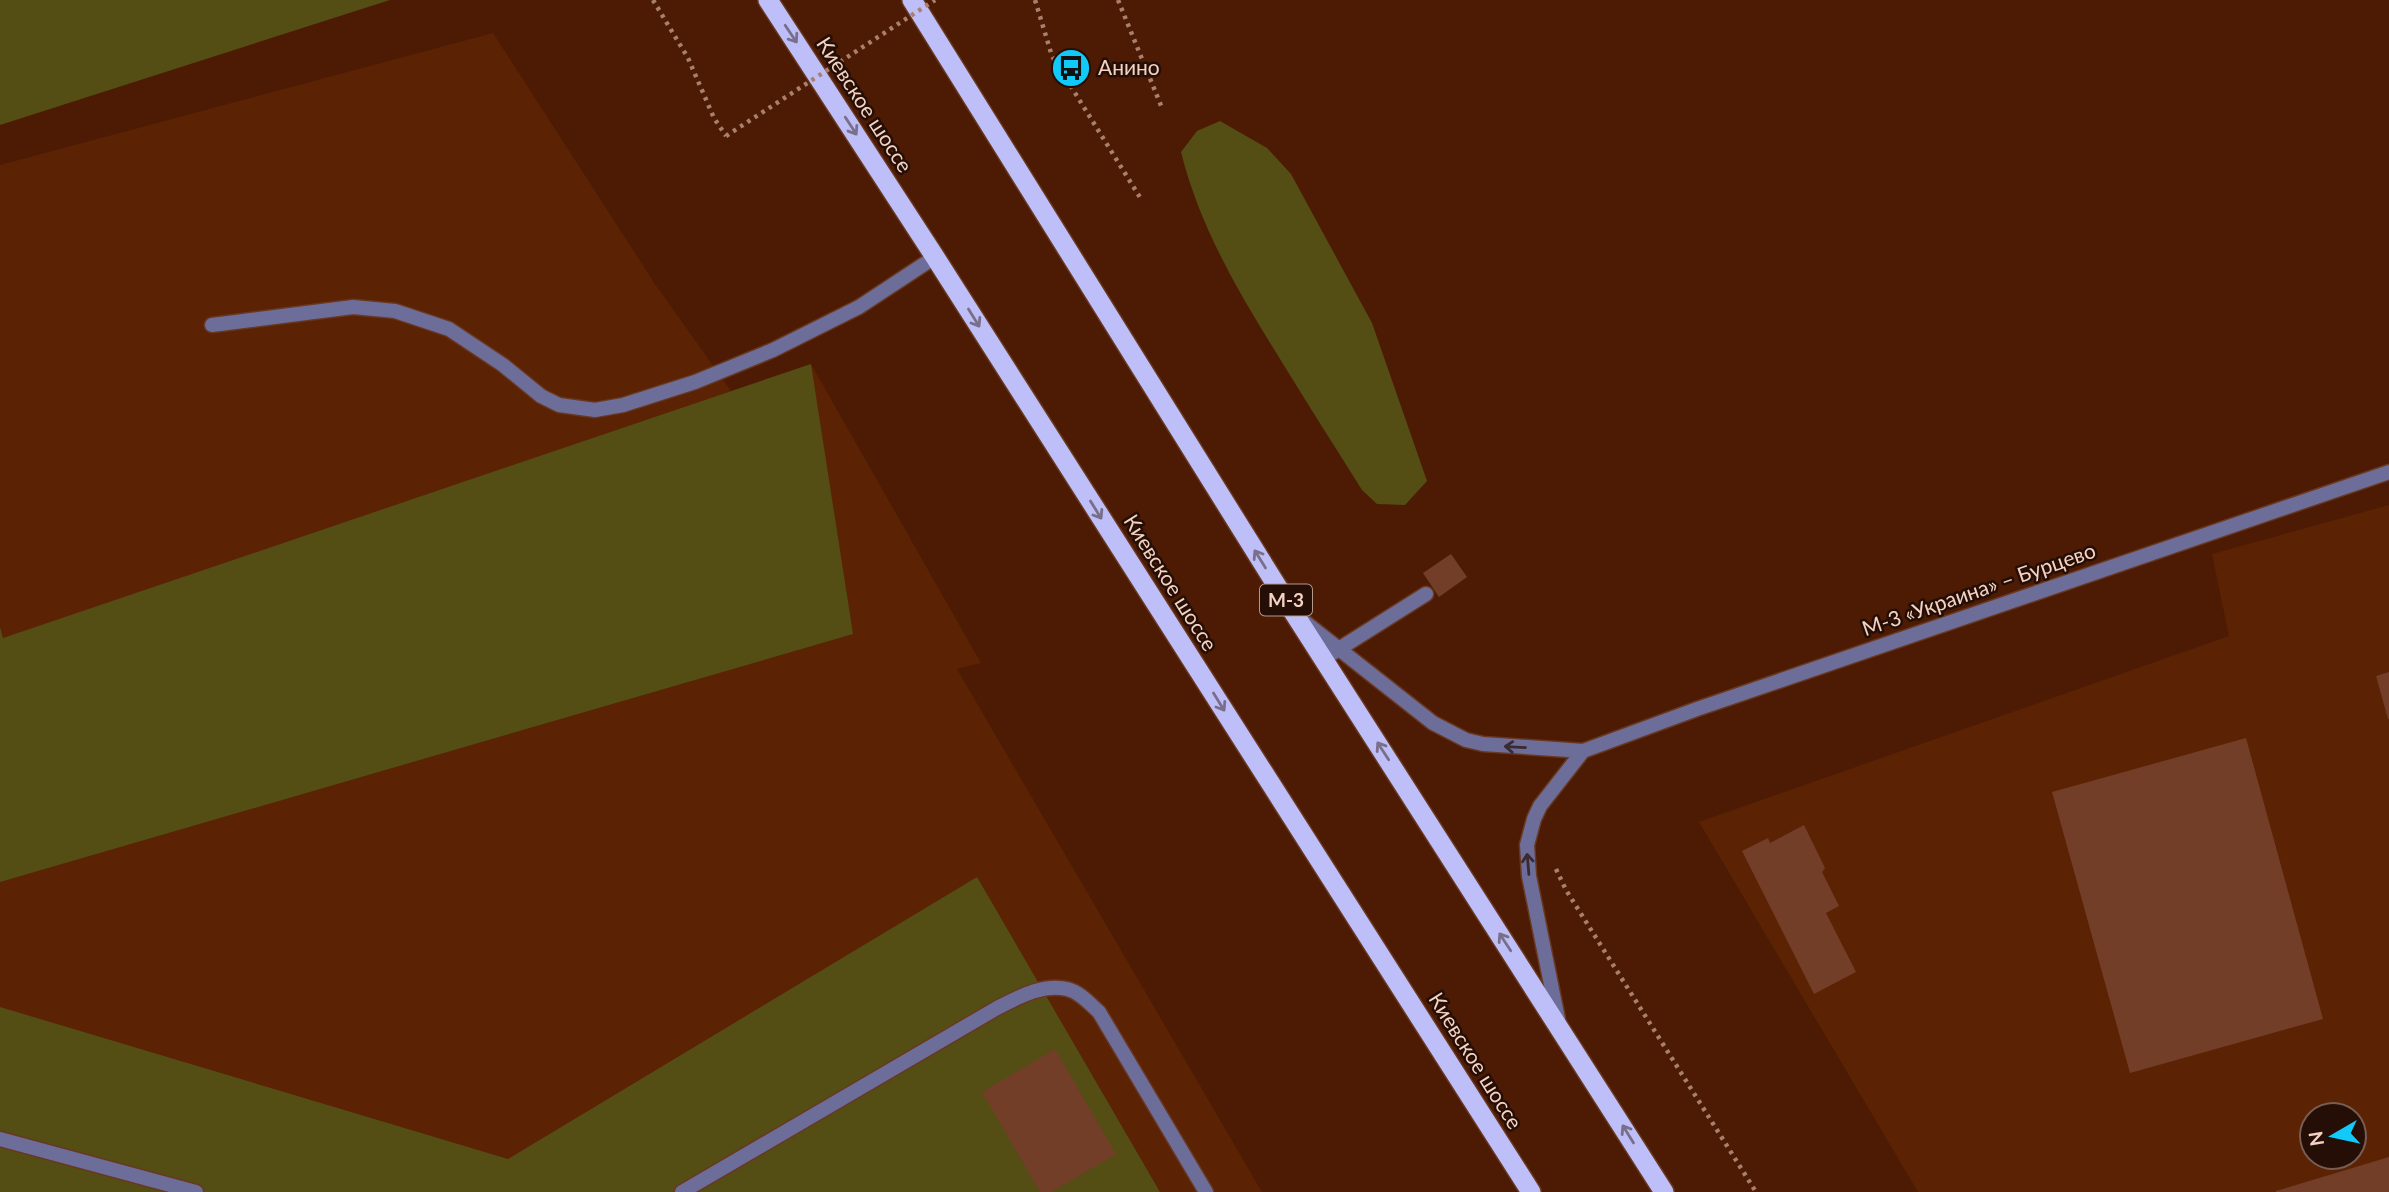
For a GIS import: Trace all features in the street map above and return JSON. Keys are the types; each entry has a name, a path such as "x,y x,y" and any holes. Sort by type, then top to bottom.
{"highway":[{"name":"Киевское шоссе","path":"768,0 936,257 1531,1192"},
{"name":"М-3","path":"912,0 1290,607 1331,654 1664,1192"}],"street":[{"path":"212,326 353,307 395,311 449,329 503,365 541,396 559,405 595,410 623,405 695,382 773,350 859,307 936,257"},
{"name":"М-3 «Украина» – Бурцево","path":"1583,751 1697,709 2389,472"},
{"path":"1426,594 1331,654 1433,723 1466,740 1499,746 1583,751"},
{"path":"1560,1027 1529,876 1527,845 1531,826 1540,806 1583,751"},
{"path":"682,1192 997,1007 1022,995 1048,989 1067,989 1079,995 1099,1012 1206,1192"},
{"path":"0,1139 196,1192"}],"path":[{"path":"653,0 688,58 714,117 726,135 934,0"},
{"path":"1035,0 1052,56 1141,199"},
{"path":"1118,0 1163,108"},
{"path":"1555,867 1566,891 1756,1192"}],"shaded area":[{"path":"0,0 390,0 0,125"},
{"path":"493,33 655,284 731,391 811,364 981,663 957,669 1262,1192 0,1192 0,165"},
{"path":"1220,121 1267,148 1291,174 1372,323 1427,481 1405,505 1377,504 1362,490 1222,259 1199,207 1181,152 1197,131"},
{"path":"811,364 853,634 0,882 0,627 3,638"},
{"path":"2389,505 2389,1192 1918,1192 1699,822 2229,636 2212,554"},
{"path":"977,877 1160,1192 0,1192 0,1007 508,1159"}],"building":[{"path":"1451,554 1467,577 1439,597 1423,573"},
{"path":"2389,672 2389,719 2388,719 2376,676"},
{"path":"2246,738 2323,1019 2130,1073 2052,792"},
{"path":"1804,825 1825,868 1822,872 1839,906 1826,913 1856,972 1814,994 1742,851 1768,838 1770,843"},
{"path":"1055,1049 1116,1154 1051,1192 1040,1192 982,1092"},
{"path":"2389,1157 2389,1192 2276,1192 2342,1171 2368,1171 2368,1163"}],"place":[{"name":"Анино","path":"1071,68"}]}
